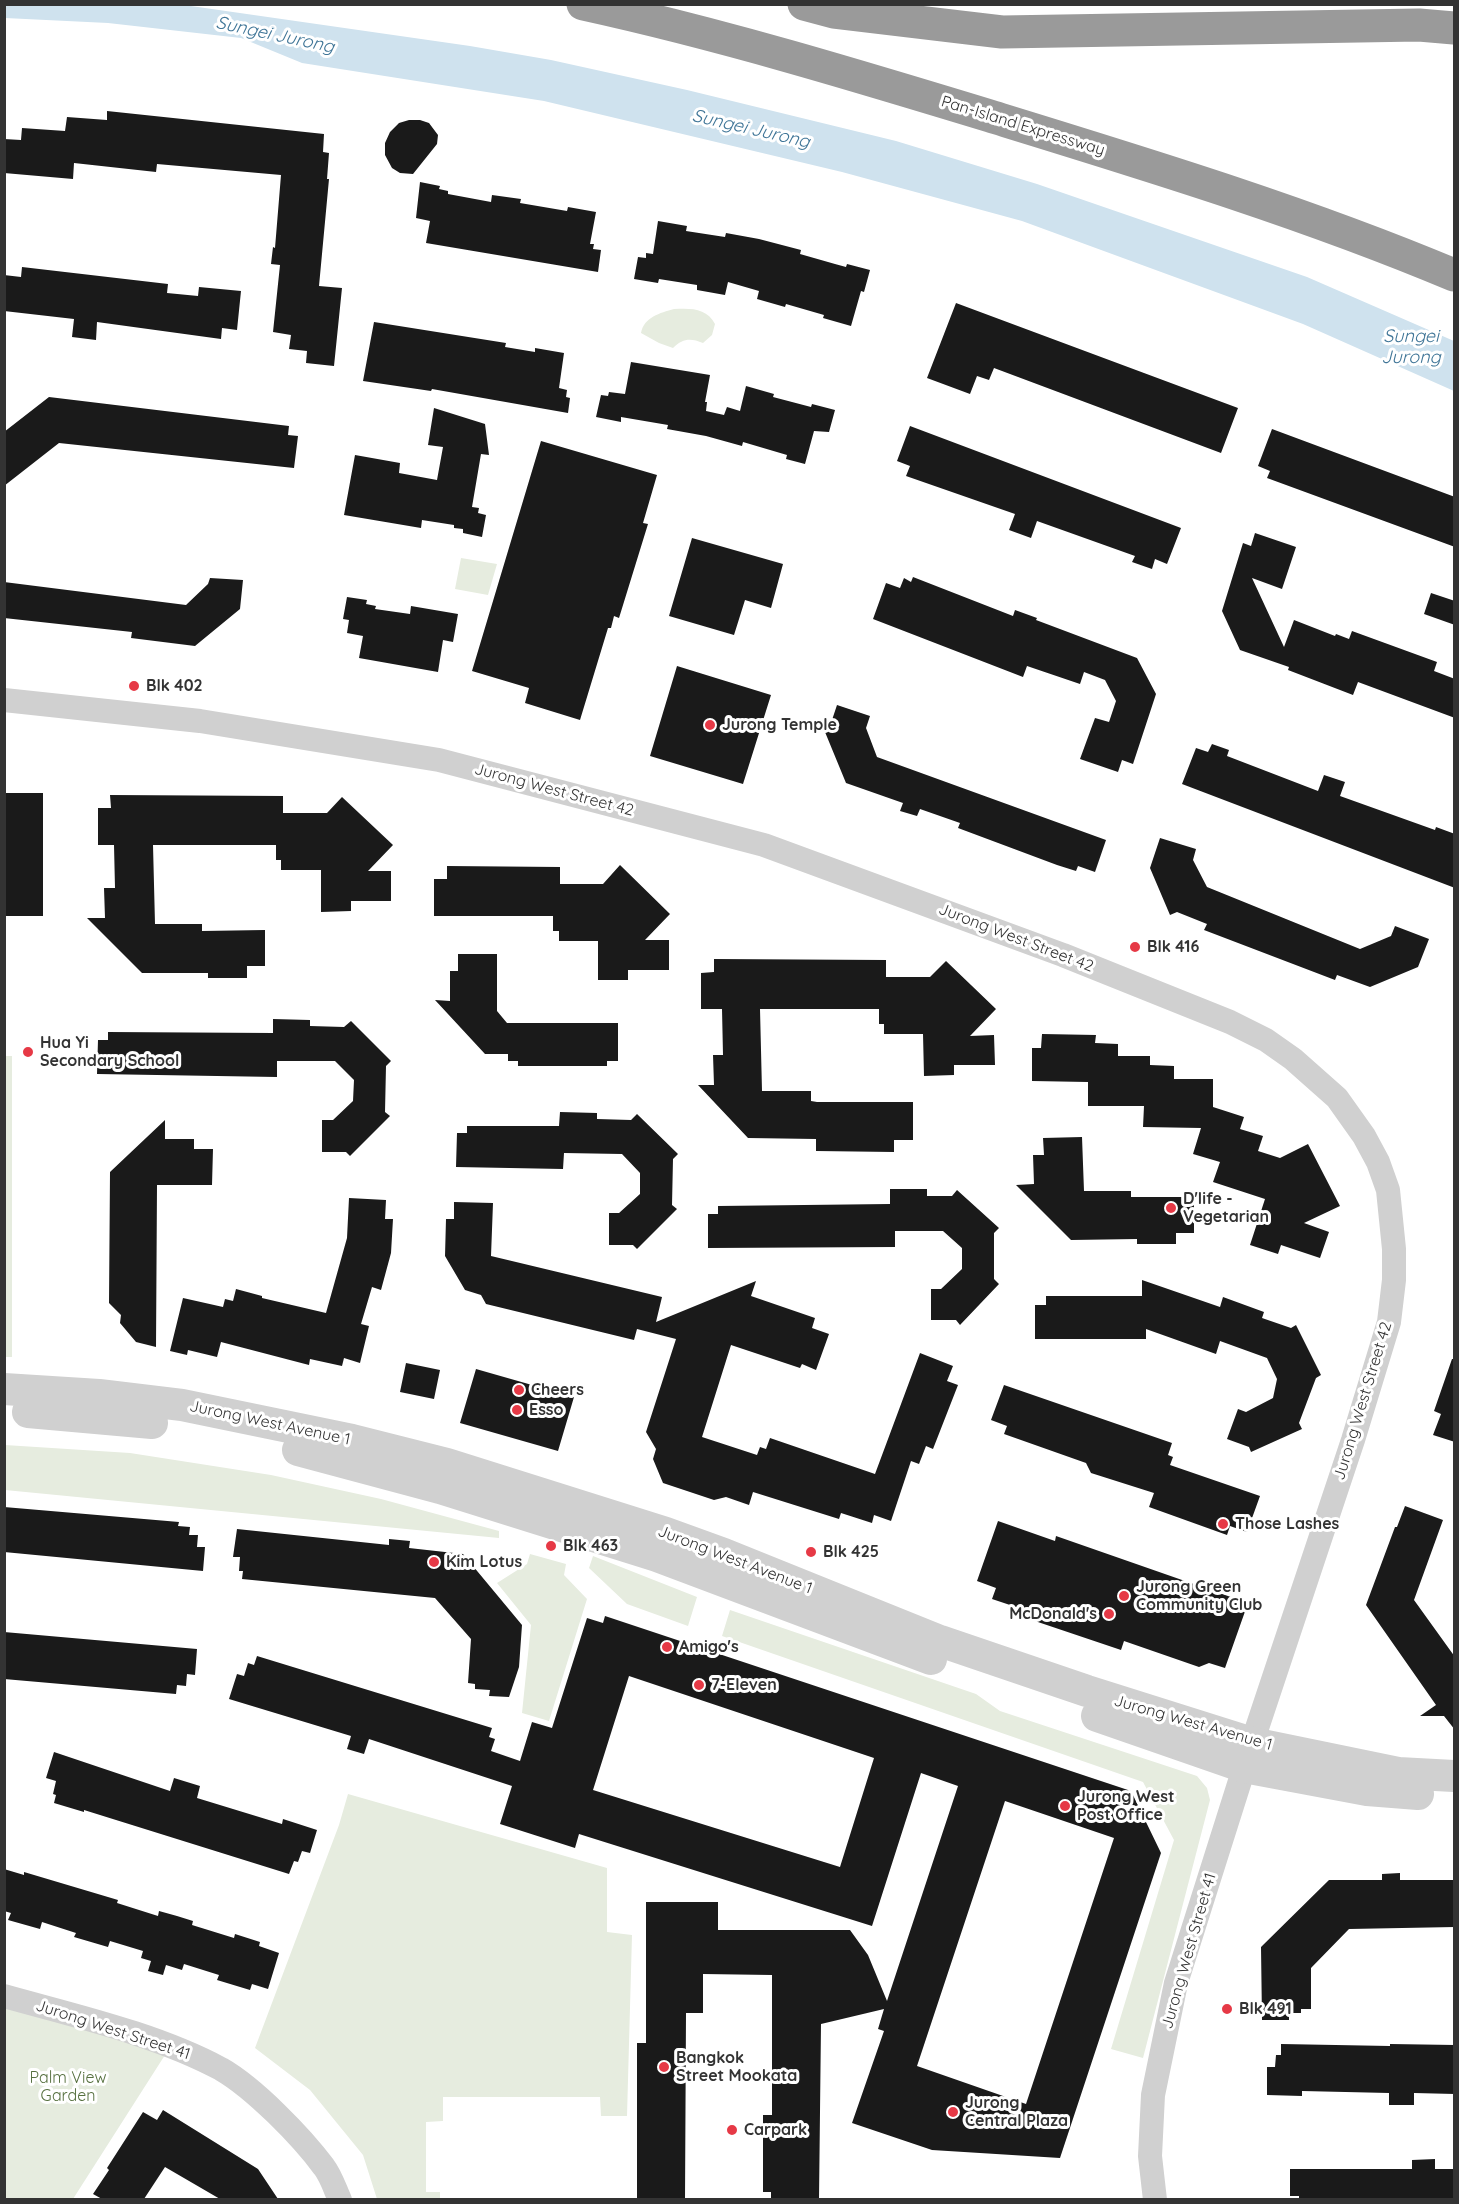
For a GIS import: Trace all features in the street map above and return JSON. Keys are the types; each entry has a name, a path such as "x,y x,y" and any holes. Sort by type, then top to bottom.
{"highway":[{"name":"Pan-Island Expressway","path":"583,4 821,65 1147,164 1387,247 1455,275"},
{"path":"804,4 834,12 1002,32 1419,25 1455,28"},
{"path":"1387,247 1455,288"}],"street":[{"name":"Jurong West Street 42","path":"4,700 200,721 439,760 764,845 1142,986 1230,1022 1266,1040 1293,1059 1337,1098 1364,1136 1378,1162 1388,1190 1395,1249 1394,1280 1386,1336 1248,1755"},
{"name":"Jurong West Avenue 1","path":"4,1389 99,1395 182,1405 352,1440 447,1464 666,1533 724,1554 940,1641 1087,1691 1248,1755 1398,1773 1455,1776"},
{"name":"Jurong West Avenue 1","path":"4,1410 194,1427 324,1455 441,1488 657,1556 887,1643 1248,1755 1367,1790 1455,1796"},
{"name":"Jurong West Street 41","path":"1155,2199 1150,2156 1153,2095 1164,2037 1176,1983 1248,1755"},
{"name":"Jurong West Street 41","path":"4,1996 152,2040 222,2070 259,2097 297,2137 325,2168 340,2199"}],"green space":[{"path":"674,309 692,309 708,315 715,324 712,335 703,343 687,340 673,348 641,333 649,319"},
{"path":"461,558 497,564 488,595 455,589"},
{"path":"4,1056 12,1056 12,1357 4,1357"},
{"path":"5,1445 130,1453 271,1475 381,1499 499,1531 499,1538 5,1490"},
{"path":"530,1554 566,1564 564,1575 587,1599 549,1721 522,1713 531,1625 497,1583 527,1564"},
{"path":"593,1556 697,1597 688,1626 627,1604 589,1568"},
{"path":"730,1610 976,1694 1000,1711 1197,1776 1207,1788 1210,1800 1143,2058 1111,2049 1174,1840 1143,1782 722,1636"},
{"path":"348,1794 607,1868 607,1932 632,1935 627,2116 601,2116 600,2097 443,2097 443,2121 426,2122 426,2192 440,2192 440,2199 377,2199 363,2155 310,2090 255,2048 339,1825"},
{"name":"Palm View Garden","path":"4,2002 165,2055 73,2199 5,2199"}],"water":[{"name":"Sungei Jurong","path":"4,5 184,5 470,46 551,60 687,90 896,141 1037,184 1307,277 1454,341 1454,391 1303,324 1022,221 842,172 544,101 302,63 241,38 108,23 5,18"}],"building":[{"path":"107,111 324,134 323,152 329,153 327,179 329,179 319,286 342,288 334,366 306,363 307,351 289,349 291,335 273,332 280,265 271,264 273,247 275,248 281,175 157,164 156,172 74,163 73,179 4,173 4,139 21,140 22,128 65,131 67,117 107,120"},
{"path":"409,120 429,123 438,135 437,144 413,174 400,173 392,168 385,155 385,143 390,132 399,123"},
{"path":"420,182 440,186 439,189 448,191 448,194 491,202 492,195 521,199 520,203 567,211 568,207 596,212 590,244 594,244 593,249 601,250 598,272 426,243 430,221 416,218"},
{"path":"658,221 687,226 686,231 725,237 726,233 759,239 801,250 800,254 835,264 846,267 847,264 870,270 851,326 786,304 785,307 757,299 759,291 728,282 725,295 697,290 697,285 659,279 658,283 634,279 638,257 646,258 646,253 653,254"},
{"path":"22,267 168,284 167,293 198,296 199,287 241,291 237,330 222,328 221,339 97,322 96,340 72,337 74,319 4,311 4,275 21,277"},
{"path":"956,303 1238,408 1221,453 994,368 989,380 977,376 970,394 927,378"},
{"path":"374,322 506,343 505,347 535,352 535,348 564,353 559,388 567,390 566,397 570,398 568,413 432,389 431,391 363,381"},
{"path":"631,362 710,375 705,402 707,402 706,411 724,415 727,407 740,411 746,386 774,394 773,397 811,407 812,404 835,410 829,432 814,431 805,464 786,459 787,455 743,442 742,446 667,429 668,425 621,417 621,422 596,417 601,395 608,396 609,392 625,394"},
{"path":"49,397 289,426 288,435 298,436 294,468 59,443 4,486 4,432"},
{"path":"434,408 485,424 489,455 481,454 472,507 479,508 478,513 486,515 482,537 463,533 463,529 454,528 454,525 422,520 421,528 344,515 355,455 400,463 399,473 437,480 443,447 428,445"},
{"path":"910,426 1181,528 1167,564 1155,559 1152,569 1132,562 1135,556 1037,521 1031,538 1009,530 1015,514 906,476 910,466 897,461"},
{"path":"1272,429 1455,497 1455,547 1267,478 1270,471 1258,466"},
{"path":"541,441 657,475 643,523 648,524 619,618 614,616 611,628 608,628 580,720 525,703 529,688 472,671"},
{"path":"1255,533 1296,547 1282,589 1252,578 1284,647 1294,620 1349,639 1352,631 1437,662 1434,671 1455,679 1455,718 1358,682 1353,695 1288,670 1289,667 1240,650 1222,611 1243,543 1251,546"},
{"path":"692,538 783,564 771,608 745,600 734,635 669,616"},
{"path":"913,577 1013,616 1015,610 1137,658 1156,694 1133,764 1122,760 1118,772 1080,759 1095,718 1109,722 1116,701 1105,680 1084,672 1080,684 1027,666 1023,677 873,619 886,583 900,588 904,578 911,582"},
{"path":"210,578 243,580 240,609 195,646 131,638 132,632 4,618 4,582 186,605 208,584"},
{"path":"1431,593 1455,601 1455,625 1424,614"},
{"path":"347,597 367,600 366,604 376,606 375,609 410,614 411,606 458,614 453,642 443,640 438,672 359,658 363,636 347,633 349,620 343,619"},
{"name":"Jurong Temple","path":"677,666 771,695 743,784 650,756"},
{"path":"837,705 870,716 866,728 877,757 1106,840 1095,872 1078,866 1076,871 1057,865 958,828 960,823 920,809 917,816 900,811 903,803 846,783 825,732 829,729"},
{"path":"1212,744 1229,750 1227,756 1318,791 1324,775 1345,782 1340,796 1435,830 1436,827 1455,834 1455,888 1182,784 1196,748 1208,752"},
{"path":"4,793 43,793 43,916 4,916"},
{"path":"110,795 283,796 283,813 327,813 342,797 393,845 368,871 391,871 391,901 351,901 351,911 321,912 321,870 281,870 281,860 276,860 276,845 153,845 155,924 202,924 202,931 265,930 265,966 247,966 247,978 208,978 208,973 142,973 87,918 105,918 104,888 115,888 114,845 98,845 98,808 111,808"},
{"path":"1160,838 1196,849 1193,860 1207,887 1360,949 1391,936 1395,926 1429,939 1418,967 1370,987 1337,975 1335,980 1204,930 1207,924 1177,912 1170,915 1150,868"},
{"path":"620,865 670,914 645,940 669,940 669,970 628,970 628,980 598,980 598,941 559,941 559,931 553,931 553,916 434,916 434,879 447,879 447,866 560,867 560,884 603,884"},
{"path":"458,954 497,954 497,1011 507,1023 618,1023 618,1061 607,1061 607,1066 518,1066 518,1061 508,1061 508,1054 485,1054 435,1000 450,1001 450,971 458,971"},
{"path":"714,959 886,960 886,977 930,977 946,961 996,1009 970,1036 994,1035 995,1065 954,1065 954,1075 924,1076 923,1034 884,1034 884,1024 879,1024 879,1009 760,1009 762,1091 811,1091 811,1101 817,1102 913,1102 913,1140 894,1140 894,1152 816,1151 816,1139 748,1138 698,1085 714,1085 713,1055 723,1055 722,1009 701,1009 701,973 714,972"},
{"path":"273,1019 310,1020 310,1026 344,1027 351,1021 391,1061 386,1066 385,1112 390,1116 350,1156 346,1152 322,1152 322,1120 333,1120 353,1101 354,1080 335,1061 277,1061 277,1077 97,1074 98,1040 108,1040 108,1032 273,1033"},
{"path":"1042,1034 1096,1035 1095,1043 1118,1044 1118,1056 1150,1056 1150,1065 1174,1066 1174,1079 1213,1079 1213,1107 1244,1117 1240,1129 1263,1136 1258,1151 1280,1158 1308,1144 1340,1206 1304,1223 1329,1232 1320,1258 1281,1245 1278,1254 1250,1245 1265,1199 1213,1182 1220,1162 1193,1154 1201,1128 1143,1127 1144,1106 1088,1106 1088,1082 1032,1081 1032,1048 1041,1048"},
{"path":"560,1112 597,1113 597,1119 631,1120 637,1114 678,1154 673,1159 672,1205 677,1209 637,1249 633,1245 609,1245 609,1213 619,1213 640,1194 640,1173 622,1154 564,1153 563,1169 456,1167 457,1133 467,1133 467,1126 559,1126"},
{"path":"165,1120 165,1139 194,1139 194,1149 213,1149 212,1185 157,1185 156,1347 136,1342 120,1323 121,1315 109,1303 110,1172"},
{"path":"1082,1137 1084,1191 1131,1191 1131,1197 1194,1197 1194,1233 1176,1233 1176,1244 1137,1244 1137,1239 1071,1240 1016,1185 1034,1184 1033,1155 1044,1155 1043,1138"},
{"path":"890,1189 927,1189 927,1196 952,1196 957,1190 999,1228 994,1233 994,1279 999,1284 960,1325 956,1320 931,1320 931,1289 941,1289 962,1269 962,1248 943,1231 895,1231 895,1247 708,1248 708,1214 718,1214 718,1206 890,1204"},
{"path":"349,1198 386,1200 385,1219 393,1219 391,1253 381,1290 372,1287 361,1324 369,1326 360,1363 344,1358 342,1366 310,1359 309,1365 221,1342 217,1357 188,1350 187,1355 170,1351 183,1298 223,1307 225,1299 233,1301 236,1289 262,1296 262,1298 326,1313 347,1238"},
{"path":"454,1202 493,1203 491,1256 662,1297 656,1322 756,1281 751,1296 815,1318 812,1328 829,1334 816,1370 802,1364 800,1368 731,1345 702,1437 757,1455 760,1447 766,1449 770,1438 875,1474 920,1353 953,1366 947,1381 958,1385 933,1449 926,1446 919,1464 911,1461 891,1521 874,1515 872,1523 841,1513 839,1519 753,1492 749,1505 726,1497 714,1500 663,1483 653,1459 656,1449 646,1432 676,1339 637,1329 634,1340 486,1304 481,1295 465,1290 445,1256 446,1219 454,1219"},
{"path":"1142,1280 1220,1307 1223,1297 1264,1312 1262,1318 1291,1328 1296,1325 1321,1375 1316,1378 1299,1423 1302,1429 1251,1452 1249,1447 1227,1439 1238,1409 1246,1412 1273,1398 1277,1379 1267,1358 1220,1341 1216,1354 1146,1329 1146,1339 1035,1339 1035,1305 1046,1305 1046,1296 1142,1296"},
{"path":"1452,1359 1455,1359 1455,1442 1433,1435 1441,1414 1434,1411"},
{"path":"406,1363 440,1370 434,1399 400,1392"},
{"name":"Esso","path":"476,1369 574,1397 558,1451 460,1423"},
{"path":"1004,1385 1172,1443 1168,1455 1173,1457 1170,1465 1260,1496 1247,1532 1230,1526 1227,1535 1149,1507 1154,1493 1091,1473 1086,1463 1004,1434 1007,1426 991,1420"},
{"path":"1405,1506 1443,1520 1414,1600 1455,1657 1455,1730 1444,1716 1420,1716 1436,1705 1366,1605"},
{"path":"4,1507 179,1522 178,1526 190,1527 189,1535 198,1535 197,1547 205,1547 203,1571 4,1552"},
{"name":"Jurong Green Community Club","path":"998,1521 1055,1541 1056,1536 1248,1603 1225,1668 1209,1663 1199,1667 1124,1641 1121,1650 1026,1618 1028,1611 992,1599 996,1588 977,1581"},
{"path":"237,1529 389,1545 389,1539 410,1541 409,1548 463,1554 522,1625 519,1667 509,1697 489,1696 490,1690 475,1689 475,1684 468,1683 471,1639 435,1598 242,1579 243,1571 239,1571 240,1557 233,1557"},
{"path":"605,1616 1131,1791 1161,1853 1060,2158 932,2150 852,2123 884,2031 878,2029 884,2009 821,2024 819,2199 771,2199 771,2192 763,2192 763,2115 772,2115 772,1975 703,1974 703,2013 686,2013 685,2199 637,2199 637,2043 646,2043 646,1902 718,1902 718,1930 850,1930 868,1955 887,2001 958,1786 921,1773 872,1926 579,1834 575,1848 500,1824 512,1786 369,1739 364,1754 347,1749 351,1736 229,1699 237,1674 244,1676 248,1663 254,1665 257,1656 492,1728 489,1737 495,1739 491,1751 520,1761 532,1722 552,1728 587,1618 603,1623","holes":["629,1676 874,1758 840,1867 593,1790","1005,1801 1114,1838 1026,2104 917,2066"]},
{"path":"4,1632 197,1649 195,1675 187,1674 186,1686 177,1685 176,1694 4,1679"},
{"path":"54,1752 170,1791 174,1778 200,1786 197,1798 282,1824 283,1819 317,1830 310,1853 302,1851 298,1862 294,1861 289,1874 84,1810 84,1812 54,1803 56,1795 53,1794 56,1781 46,1778"},
{"path":"4,1869 24,1875 24,1872 118,1900 117,1903 158,1916 159,1911 177,1916 193,1921 192,1925 234,1938 235,1934 260,1942 259,1946 279,1953 268,1989 252,1984 250,1990 217,1980 219,1975 184,1964 182,1970 166,1965 163,1975 148,1971 151,1961 141,1958 143,1951 110,1941 108,1947 74,1937 76,1933 42,1922 40,1929 8,1920 11,1913 4,1911"},
{"path":"1400,1873 1400,1880 1455,1880 1455,1927 1349,1929 1311,1968 1311,2009 1301,2009 1301,2013 1289,2013 1289,2020 1262,2020 1261,1947 1329,1880 1382,1880 1382,1874"},
{"path":"1281,2044 1455,2045 1455,2094 1414,2093 1414,2105 1389,2105 1389,2093 1302,2091 1302,2096 1267,2095 1267,2067 1275,2067 1276,2055 1281,2055"},
{"path":"163,2110 258,2169 278,2199 220,2199 165,2167 144,2199 102,2199 93,2194 143,2112 157,2120"},
{"path":"1435,2159 1435,2169 1455,2169 1455,2199 1299,2199 1299,2196 1290,2196 1290,2169 1412,2169 1412,2160"}],"place":[{"name":"Blk 402","path":"134,686"},
{"name":"Jurong Temple","path":"710,725"},
{"name":"Blk 416","path":"1135,947"},
{"name":"Hua Yi Secondary School","path":"28,1052"},
{"name":"D'life - Vegetarian","path":"1171,1208"},
{"name":"Cheers","path":"519,1390"},
{"name":"Esso","path":"517,1410"},
{"name":"Those Lashes","path":"1223,1524"},
{"name":"Blk 463","path":"551,1546"},
{"name":"Blk 425","path":"811,1552"},
{"name":"Kim Lotus","path":"434,1562"},
{"name":"Jurong Green Community Club","path":"1124,1596"},
{"name":"McDonald's","path":"1109,1614"},
{"name":"Amigo's","path":"667,1647"},
{"name":"7-Eleven","path":"699,1685"},
{"name":"Jurong West Post Office","path":"1065,1806"},
{"name":"Blk 491","path":"1227,2009"},
{"name":"Bangkok Street Mookata","path":"664,2067"},
{"name":"Jurong Central Plaza","path":"953,2112"},
{"name":"Carpark","path":"732,2130"}]}
